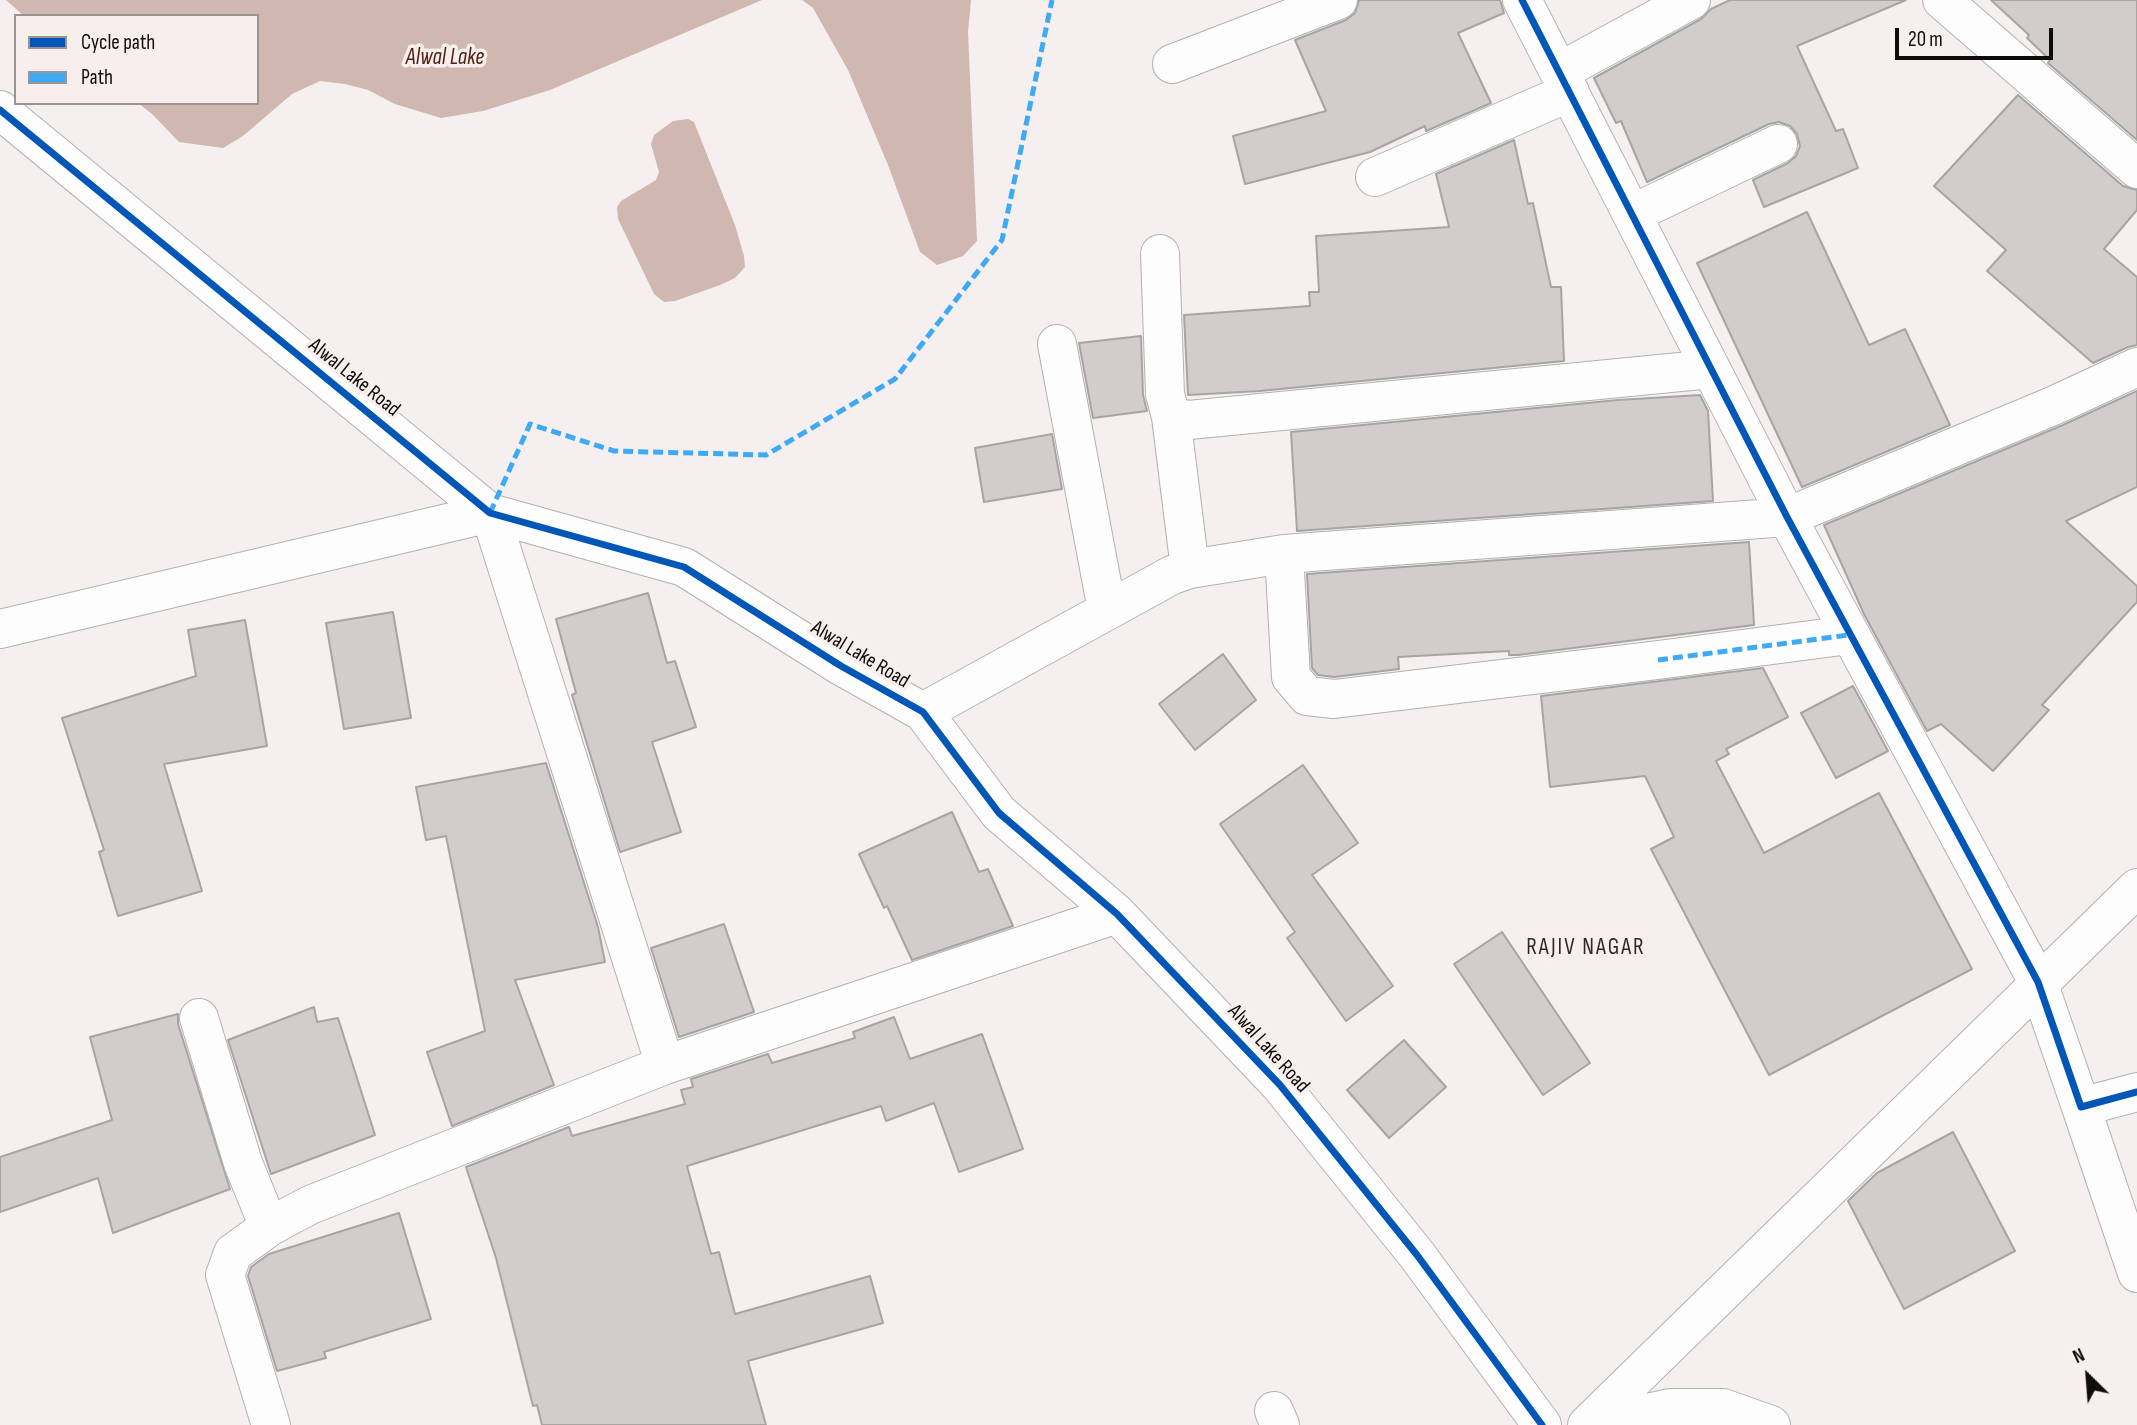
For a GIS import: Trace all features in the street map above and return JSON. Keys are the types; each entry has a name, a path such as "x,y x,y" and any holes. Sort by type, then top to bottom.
{"street":[{"path":"1172,64 1338,0"},
{"path":"1522,0 1849,635 2038,982 2137,1273"},
{"path":"1375,177 1564,82 1691,0"},
{"path":"1942,0 2137,169"},
{"name":"Alwal Lake Road","path":"0,110 490,513 684,567 841,666 923,712 999,813 1117,914 1280,1085 1417,1255 1542,1425"},
{"path":"1632,214 1778,144"},
{"path":"1160,254 1165,394 1171,417 1190,569"},
{"path":"1057,344 1107,610"},
{"path":"923,712 1172,575 1190,569 1284,554 1787,517 2055,405 2137,367"},
{"path":"1171,417 1189,420 1711,369"},
{"path":"0,629 490,513 665,1065"},
{"path":"1284,554 1291,677 1307,696 1334,699 1849,635"},
{"path":"1587,1425 2137,888"},
{"path":"271,1425 225,1275 233,1253 269,1227 310,1205 665,1065 1117,914"},
{"path":"199,1018 243,1163 269,1227"},
{"path":"2081,1107 2137,1092"},
{"path":"1593,1425 1670,1408 1723,1408 1770,1425"}],"water":[{"name":"Alwal Lake","path":"6,0 762,0 550,90 483,111 441,118 395,104 368,90 320,81 292,94 243,136 223,148 179,142 141,105 259,105 259,14 22,14"},
{"path":"802,0 971,0 968,32 977,241 963,256 937,265 920,252 888,165 848,70 813,8"},
{"path":"688,119 694,122 735,225 745,267 735,278 720,285 675,301 664,302 654,294 618,219 617,207 621,201 656,180 659,172 651,144 654,135 673,121"}],"building":[{"path":"1359,0 1500,0 1504,13 1458,33 1491,103 1426,131 1425,126 1370,152 1245,184 1233,136 1326,111 1295,40 1346,20 1355,13"},
{"path":"1730,0 1906,0 1797,46 1836,131 1843,129 1858,168 1764,207 1753,180 1788,163 1796,156 1800,146 1797,134 1790,126 1779,122 1769,124 1647,182 1621,121 1616,123 1594,78"},
{"path":"1991,0 2137,0 2137,140 2048,63 2050,60 2027,38 2029,35"},
{"path":"2018,95 2123,186 2137,190 2137,210 2104,249 2137,277 2137,345 2093,363 1987,271 2006,250 1934,186"},
{"path":"1514,140 1528,204 1533,203 1551,287 1561,287 1564,361 1260,391 1188,395 1184,315 1310,306 1309,292 1319,292 1316,236 1449,227 1436,174"},
{"path":"1807,212 1869,345 1905,329 1950,425 1802,487 1697,263"},
{"path":"1141,336 1143,395 1147,411 1093,418 1079,343"},
{"path":"2137,391 2137,487 2066,521 2137,586 2137,602 2042,705 2049,710 1993,771 1941,724 1927,731 1864,614 1824,525 2063,425"},
{"path":"1700,395 1708,411 1713,501 1297,531 1291,432 1618,400"},
{"path":"1052,434 1062,489 984,502 975,448"},
{"path":"1749,542 1754,625 1518,655 1509,655 1509,651 1398,657 1399,669 1334,677 1318,675 1312,668 1307,574"},
{"path":"648,593 667,663 675,661 696,727 652,742 681,832 620,852 572,695 576,693 556,619"},
{"path":"393,612 411,718 344,729 326,623"},
{"path":"245,620 267,746 164,764 202,891 118,916 99,852 104,850 62,718 196,676 188,630"},
{"path":"1223,654 1256,700 1195,750 1159,704"},
{"path":"1763,668 1788,717 1726,749 1729,754 1716,761 1764,853 1879,793 1972,969 1769,1075 1651,849 1674,837 1645,776 1550,787 1541,696"},
{"path":"1853,686 1888,751 1836,778 1801,713"},
{"path":"546,763 598,927 605,962 515,980 554,1085 452,1126 427,1052 485,1031 446,836 426,840 416,787"},
{"path":"1303,765 1358,843 1312,875 1393,986 1346,1021 1287,938 1295,932 1220,824"},
{"path":"952,812 979,872 988,869 1013,926 912,960 859,854"},
{"path":"724,924 754,1012 679,1037 651,948"},
{"path":"1502,932 1590,1063 1543,1095 1454,964"},
{"path":"314,1007 317,1022 338,1018 375,1135 271,1174 228,1040"},
{"path":"178,1014 178,1024 230,1189 113,1233 98,1178 0,1212 0,1157 112,1120 90,1037"},
{"path":"894,1017 910,1059 982,1034 1023,1149 959,1172 934,1103 886,1121 881,1106 687,1166 711,1254 719,1252 735,1314 870,1276 883,1323 748,1361 766,1425 542,1425 537,1405 533,1406 496,1258 466,1167 569,1127 572,1136 685,1104 681,1090 693,1087 691,1079 768,1054 772,1063 855,1038 853,1032"},
{"path":"1404,1040 1446,1087 1389,1138 1347,1090"},
{"path":"1953,1132 2015,1251 1904,1309 1848,1201 1877,1173"},
{"path":"399,1213 431,1319 324,1352 326,1358 277,1371 248,1276 251,1267 269,1254"}],"marked path":[{"path":"490,513 530,424 614,451 766,455 895,379 1002,240 1052,0"},
{"path":"1658,660 1849,635"}],"cycle path":[{"path":"1522,0 1787,517 2038,982 2081,1107 2137,1092"},
{"path":"0,110 490,513 684,567 841,666 923,712 999,813 1117,914 1280,1085 1417,1255 1542,1425"}],"district":[{"name":"RAJIV NAGAR","path":"1586,948"}]}
